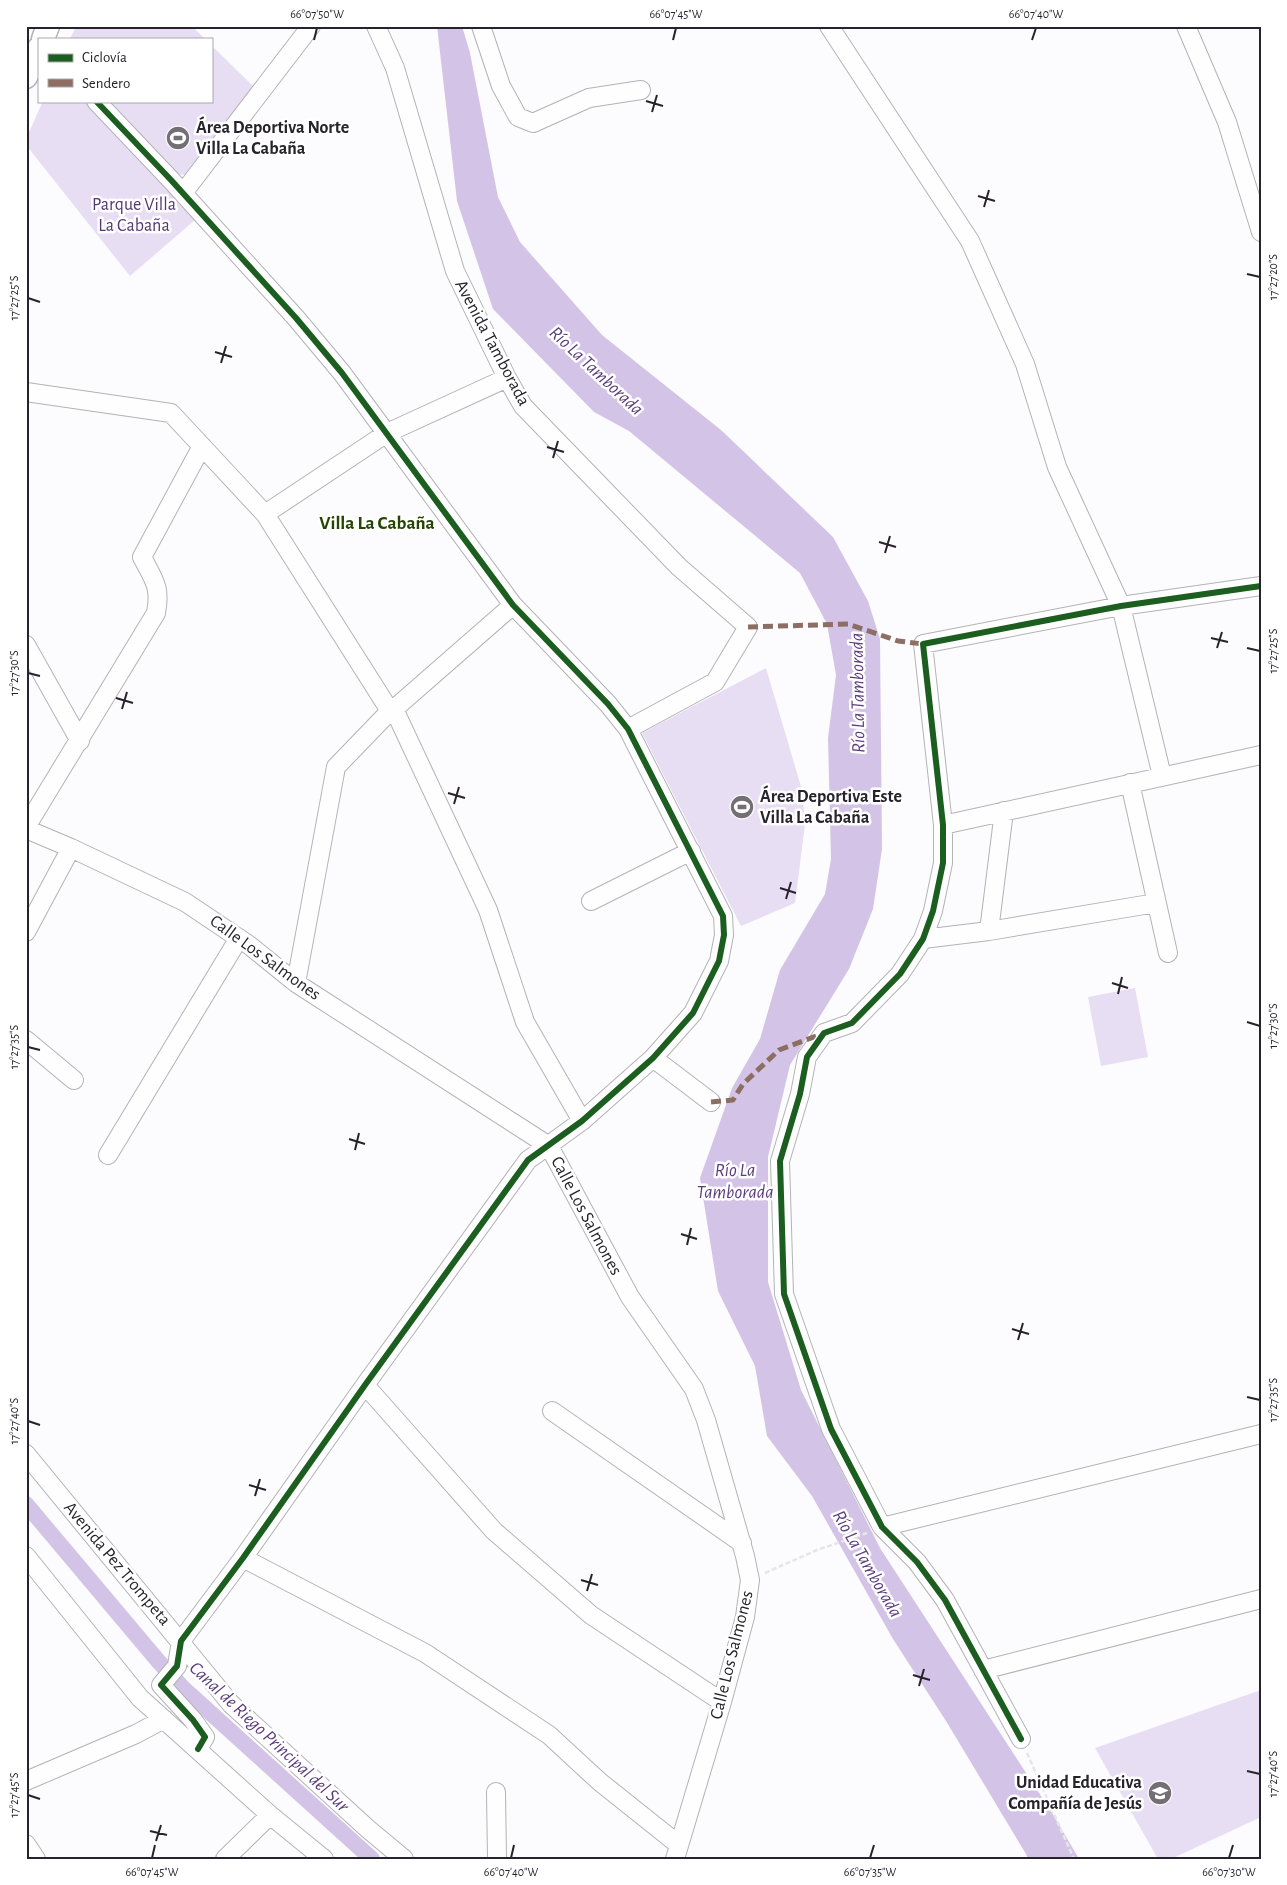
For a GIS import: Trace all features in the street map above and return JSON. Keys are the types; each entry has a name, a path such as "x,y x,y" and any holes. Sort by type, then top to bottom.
{"main road":[{"path":"43,38 48,26"},
{"path":"26,77 38,50"}],"street":[{"path":"183,193 311,26"},
{"name":"Avenida Tamborada","path":"376,26 395,68 454,271 507,378 523,406 679,567 748,627 716,682 628,729"},
{"path":"481,26 501,86 518,117 533,123 589,98 641,90"},
{"path":"829,26 970,241 1024,364 1057,467 1122,606 1162,776"},
{"path":"1186,26 1227,122 1261,232"},
{"path":"97,102 183,193 296,318 387,433 513,605 608,704 628,729 723,916 724,934 719,961 693,1013 653,1058 582,1121 528,1160 365,1385 243,1558 180,1641 177,1666 161,1685 193,1720 205,1737 198,1749"},
{"path":"265,514 387,433 507,378"},
{"path":"26,392 171,413 265,514 392,710 488,910 525,1022 582,1121"},
{"path":"26,828 156,613 158,600 157,586 142,558 202,446"},
{"path":"1021,1739 945,1600 917,1562 882,1527 832,1429 784,1294 780,1161 800,1094 807,1057 824,1033 852,1023 900,974 923,939 933,911 943,863 943,825 923,644 1122,606 1261,586"},
{"path":"296,983 336,767 392,710 513,605"},
{"path":"26,645 80,741"},
{"path":"943,825 1261,754"},
{"path":"1130,783 1168,953"},
{"path":"989,931 1004,811"},
{"name":"Calle Los Salmones","path":"26,828 185,902 239,938 296,983 549,1146 630,1297 694,1389 706,1420 742,1543 750,1580 745,1617 722,1702 677,1852"},
{"path":"26,932 71,848"},
{"path":"591,901 691,850"},
{"path":"923,939 989,931 1156,903"},
{"path":"108,1154 239,938"},
{"path":"26,1040 74,1080"},
{"path":"653,1058 710,1102"},
{"path":"365,1385 494,1531 592,1615 722,1702"},
{"path":"552,1412 742,1543"},
{"path":"882,1527 1261,1434"},
{"name":"Avenida Pez Trompeta","path":"26,1454 231,1704 368,1829 404,1859"},
{"path":"26,1556 140,1698 270,1815 324,1859"},
{"path":"243,1558 425,1653 549,1734 677,1852"},
{"path":"983,1670 1261,1599"},
{"path":"26,1781 136,1734 164,1719"},
{"path":"496,1792 497,1859"},
{"path":"225,1859 270,1815"},
{"path":"26,1844 36,1859"}],"path":[{"path":"750,1580 817,1550 882,1527"},
{"path":"1021,1739 1074,1859"}],"green space":[{"path":"76,26 192,26 204,38 70,38"},
{"name":"Área Deportiva Norte Villa La Cabaña","path":"212,46 254,87 186,175 176,174 109,102 212,102"},
{"name":"Parque Villa La Cabaña","path":"43,102 87,102 195,220 130,276 26,145 26,139"},
{"name":"Área Deportiva Este Villa La Cabaña","path":"766,668 802,790 805,824 795,903 741,926 642,733"},
{"path":"1135,988 1148,1057 1101,1066 1088,997"},
{"path":"1261,1690 1261,1817 1171,1859 1158,1859 1095,1748"}],"water":[{"name":"Río La Tamborada","path":"437,26 462,26 470,53 498,197 520,242 602,335 721,430 833,537 868,601 880,639 882,849 873,909 849,969 790,1065 768,1157 768,1282 801,1390 880,1548 1054,1816 1079,1859 1028,1859 946,1721 893,1639 812,1496 767,1436 755,1366 718,1291 700,1178 732,1088 760,1039 780,970 825,894 831,859 828,738 836,675 827,624 800,573 629,431 594,412 493,309 457,201"}],"waterway":[{"name":"Canal de Riego Principal del Sur","path":"26,1504 183,1688 372,1859"}],"marked path":[{"path":"748,627 848,624 898,641 923,644"},
{"path":"711,1102 733,1100 743,1084 779,1050 822,1034"}],"cycle path":[{"path":"97,102 171,180 296,318 342,373 513,605 608,704 628,729 723,916 724,935 719,961 693,1013 653,1058 582,1121 528,1160 365,1385 243,1558 181,1641 177,1666 161,1685 193,1720 205,1737 198,1749"},
{"path":"1021,1739 945,1600 917,1562 882,1527 831,1429 784,1294 780,1161 800,1094 807,1057 824,1033 852,1023 900,974 923,939 933,911 943,863 943,825 923,644 1121,606 1261,586"}],"place":[{"name":"Área Deportiva Norte Villa La Cabaña","path":"178,138"},
{"name":"Área Deportiva Este Villa La Cabaña","path":"742,807"},
{"name":"Unidad Educativa Compañía de Jesús","path":"1160,1793"}],"district":[{"name":"Villa La Cabaña","path":"377,523"}]}
